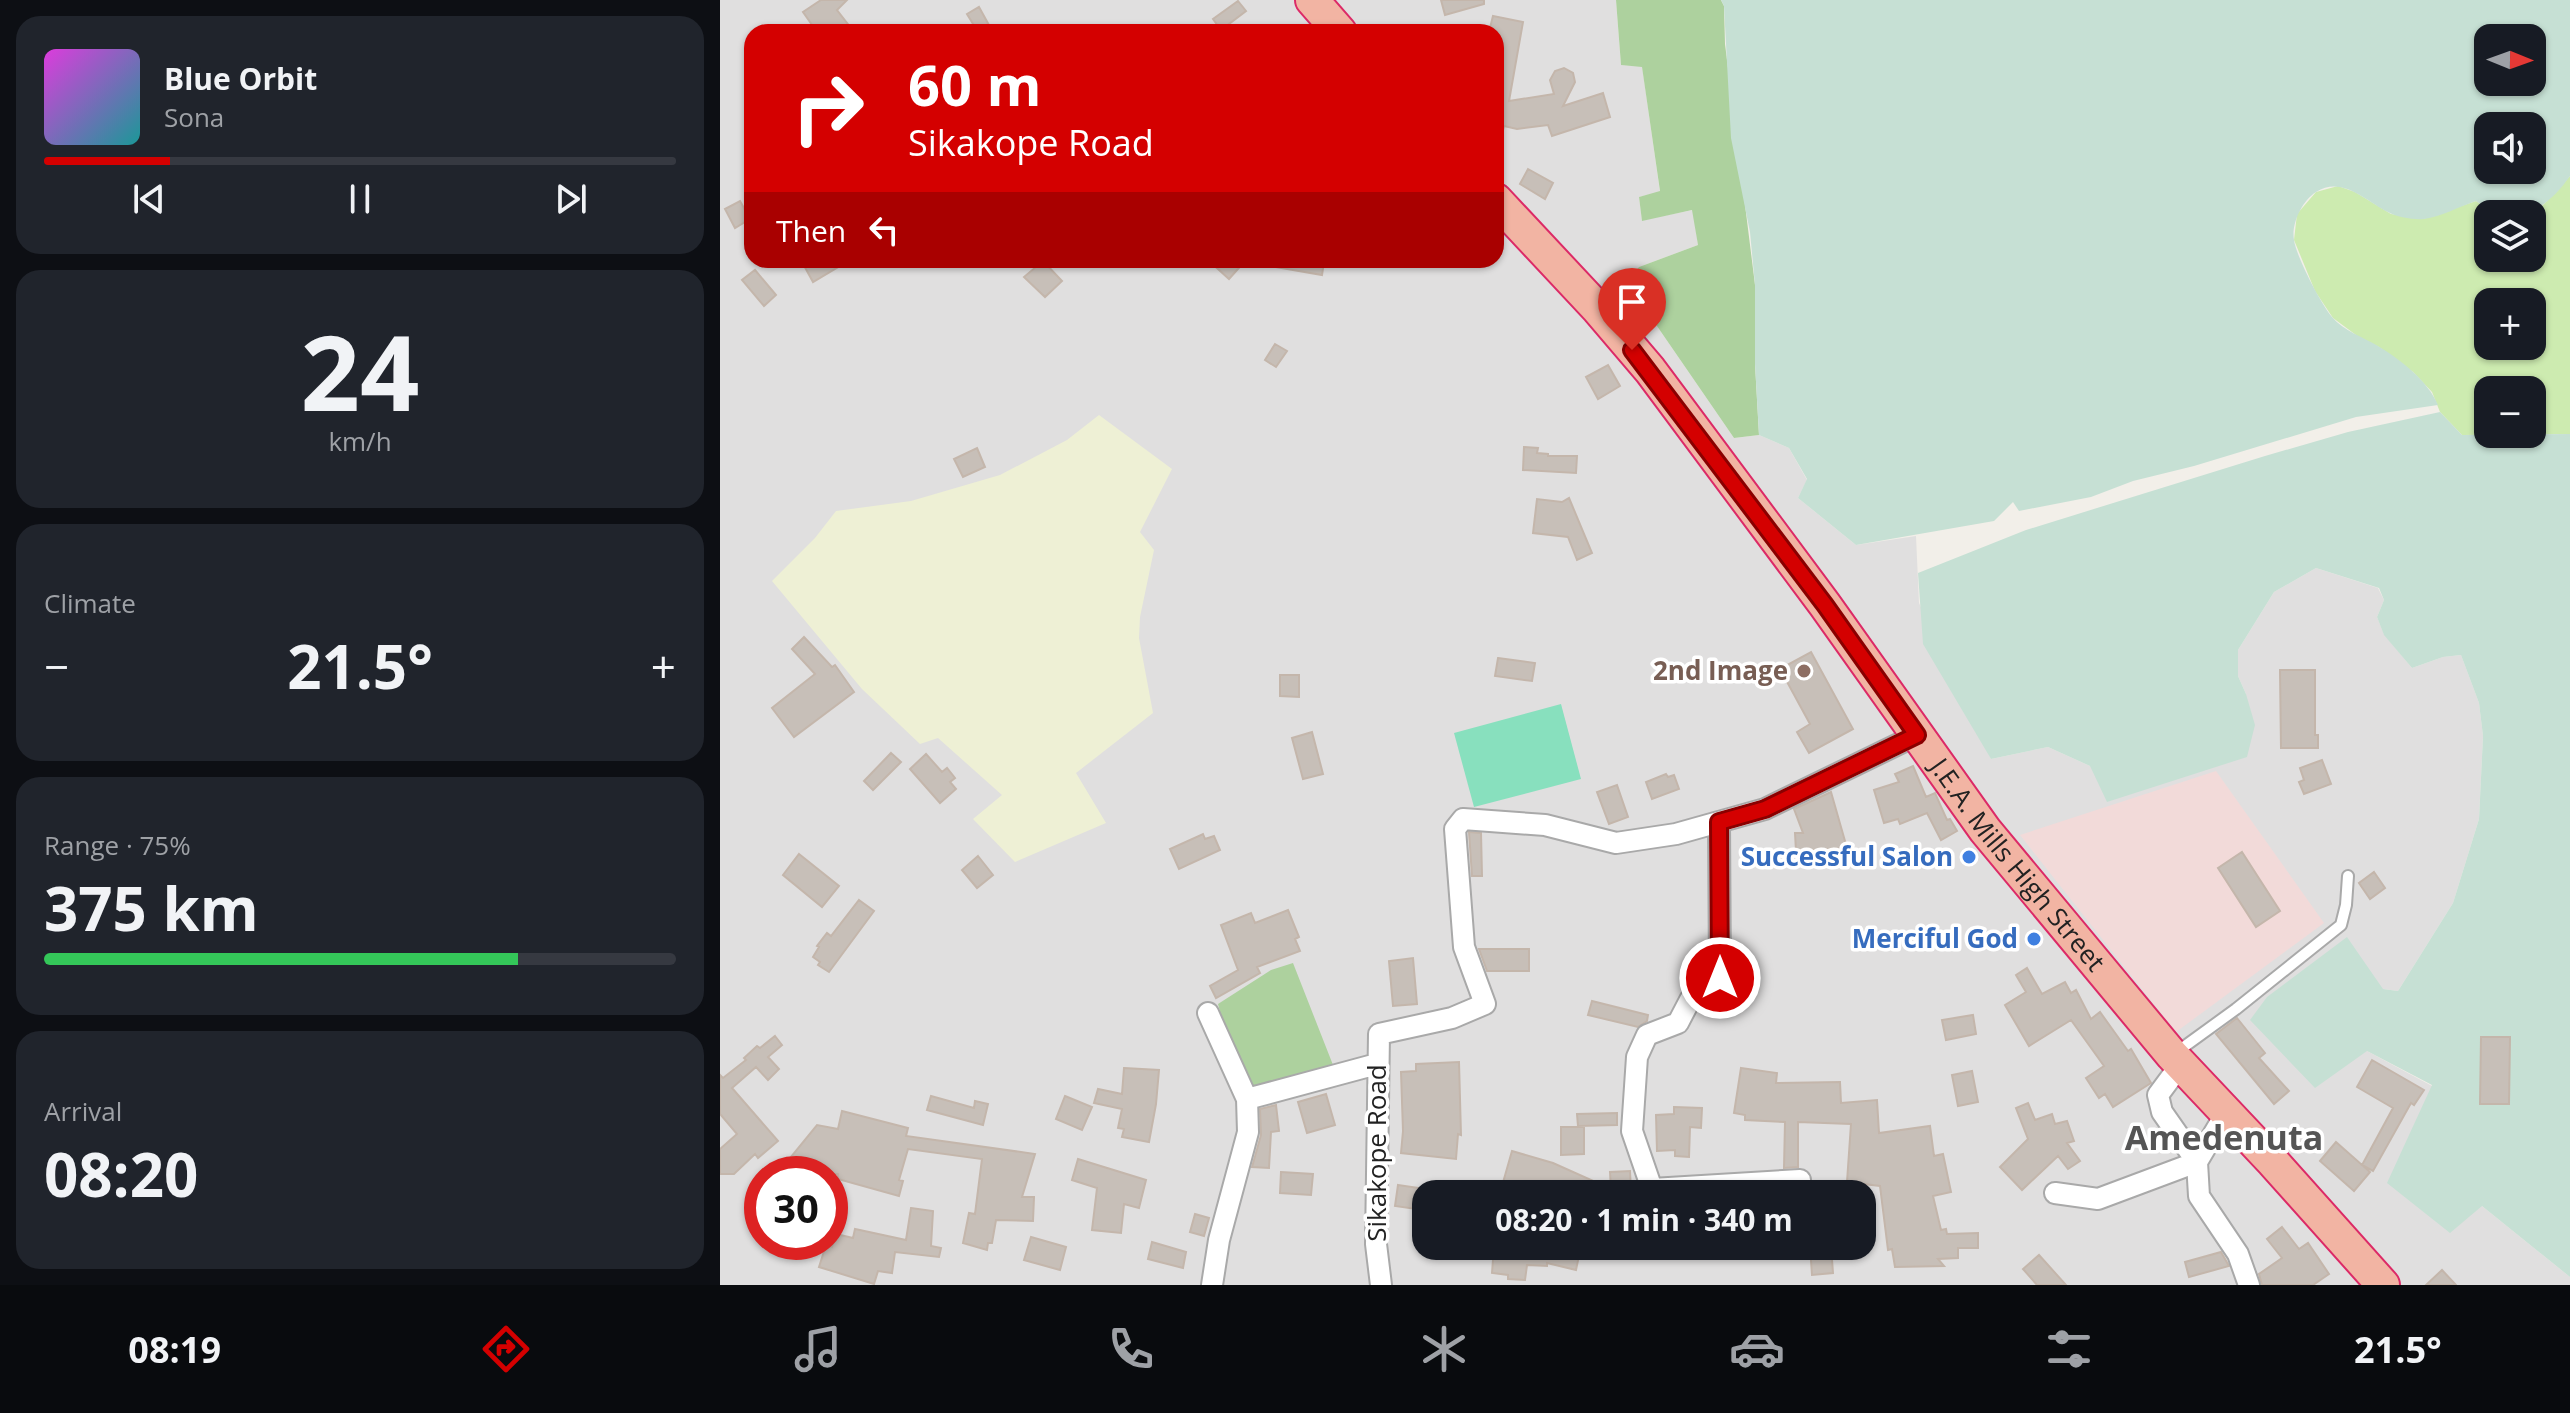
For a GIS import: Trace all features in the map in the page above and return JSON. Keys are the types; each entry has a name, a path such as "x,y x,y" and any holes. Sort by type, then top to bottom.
{"highway":[{"path":"1312,0 1333,24"},
{"name":"J.E.A. Mills High Street","path":"1504,209 1650,370 1825,605 1985,830 2177,1060 2383,1285"}],"street":[{"name":"Sikakope Road","path":"1381,1285 1376,1244 1379,1034 1452,1018 1485,1004 1464,947 1455,829 1463,819 1545,825 1616,843 1676,834 1765,809 1917,735"},
{"path":"1648,1180 1632,1131 1637,1057 1647,1035 1678,1023 1690,1000 1720,978 1719,822"},
{"path":"1208,1013 1247,1099 1248,1132 1219,1240 1212,1285"},
{"path":"2177,1060 2158,1095 2162,1112 2197,1162 2199,1196 2238,1254 2249,1285"},
{"path":"1247,1099 1377,1064"},
{"path":"2055,1193 2098,1199 2197,1162 2226,1113"}],"lane":[{"path":"2177,1060 2341,925 2348,876"}],"shaded area":[{"path":"720,0 1616,0 1621,65 1642,66 1660,192 1639,197 1642,220 1693,210 1698,245 1639,267 1626,281 1734,438 1759,435 1789,448 1807,480 1798,498 1856,545 1916,536 1919,603 1991,759 2048,747 2090,766 2246,694 2238,676 2238,650 2274,592 2316,568 2378,588 2384,600 2377,617 2384,634 2412,668 2443,657 2461,655 2479,703 2483,736 2479,819 2453,903 2398,991 2383,989 2367,1051 2432,1086 2482,1206 2570,1277 2570,1285 720,1285"},
{"path":"2216,771 2324,923 2176,1032 2020,835"}],"green space":[{"path":"1616,0 1721,0 1724,6 1725,44 1755,285 1759,435 1734,438 1626,281 1639,267 1698,245 1692,210 1642,221 1639,197 1660,191 1642,67 1621,65"},
{"path":"1721,0 2570,0 2570,176 2550,199 2546,202 2474,200 2444,214 2410,219 2391,214 2354,192 2335,186 2311,196 2296,220 2296,247 2327,311 2342,326 2404,364 2421,379 2438,405 2356,417 2194,466 2133,481 2091,497 2019,511 2013,502 1994,521 1856,545 1798,498 1807,479 1789,448 1759,435 1755,285 1750,232 1731,138 1724,6"},
{"path":"2570,176 2570,434 2546,434 2546,376 2474,376 2474,435 2462,435 2440,412 2432,392 2413,372 2333,318 2315,291 2294,240 2297,214 2316,192 2338,186 2355,192 2391,214 2423,219 2474,202 2474,272 2546,272 2546,202"},
{"path":"2440,412 2462,435 2474,435 2474,448 2546,448 2546,434 2570,434 2570,1277 2482,1206 2450,1233 2387,1183 2432,1085 2367,1051 2315,1088 2250,1020 2267,997 2347,937 2383,989 2398,991 2453,903 2479,819 2483,736 2479,703 2461,655 2443,657 2412,668 2384,635 2377,617 2384,600 2379,588 2316,568 2274,592 2238,650 2238,676 2255,725 2247,757 2107,802 2090,766 2048,747 1991,759 1923,644 1918,573 2026,530 2348,432"},
{"path":"1099,415 1172,469 1140,532 1154,550 1140,617 1139,638 1153,713 1076,773 1106,823 1015,862 973,819 1002,795 938,738 920,744 862,689 772,581 815,538 836,511 911,501 1000,475 1067,440"},
{"path":"1561,704 1581,779 1474,807 1454,733"},
{"path":"1293,963 1333,1065 1255,1094 1231,1053 1218,1004 1271,970"}],"building":[{"path":"821,0 847,0 837,10 848,24 811,24 803,12"},
{"path":"1441,0 1484,0 1484,4 1445,15"},
{"path":"1238,1 1246,11 1229,24 1217,24 1213,19"},
{"path":"979,7 988,24 973,24 967,14"},
{"path":"1493,16 1523,22 1509,101 1554,94 1550,80 1555,71 1564,68 1573,73 1575,82 1563,106 1603,93 1610,117 1552,136 1548,125 1517,129 1504,126 1504,24 1491,24"},
{"path":"1528,169 1553,183 1545,199 1520,184"},
{"path":"740,201 744,208 744,223 735,228 725,209"},
{"path":"805,268 837,268 813,282"},
{"path":"1035,268 1050,268 1062,281 1045,297 1024,277"},
{"path":"1217,268 1239,268 1229,279"},
{"path":"1281,268 1323,268 1322,275"},
{"path":"755,270 776,295 764,306 742,280"},
{"path":"1275,344 1287,351 1276,367 1265,360"},
{"path":"1608,365 1620,386 1598,399 1586,377"},
{"path":"1524,447 1538,448 1537,453 1548,456 1577,456 1576,473 1523,470"},
{"path":"977,448 985,467 963,477 954,459"},
{"path":"1569,498 1592,553 1577,560 1568,537 1533,533 1537,499 1562,502"},
{"path":"804,637 832,667 835,665 854,692 794,737 772,708 815,674 792,649"},
{"path":"1811,652 1853,729 1809,753 1797,732 1810,724 1780,669"},
{"path":"1498,658 1535,663 1532,681 1495,676"},
{"path":"2280,670 2315,670 2315,735 2318,735 2318,748 2281,748"},
{"path":"1280,675 1299,675 1299,697 1280,696"},
{"path":"1312,732 1323,774 1303,779 1292,738"},
{"path":"891,753 901,762 873,790 864,781"},
{"path":"926,754 942,772 947,768 955,778 950,782 956,789 940,803 910,769"},
{"path":"2322,760 2331,784 2304,794 2299,782 2304,780 2300,768"},
{"path":"1913,766 1926,797 1935,793 1947,820 1950,819 1957,831 1941,840 1927,813 1900,824 1898,819 1884,823 1874,790 1899,782 1895,774"},
{"path":"1666,774 1668,777 1674,775 1679,789 1652,799 1646,782"},
{"path":"1617,785 1628,817 1609,824 1597,792"},
{"path":"1831,792 1847,848 1796,851 1795,833 1803,833 1794,809"},
{"path":"1469,832 1481,833 1482,876 1472,876"},
{"path":"1203,834 1205,839 1214,836 1220,850 1179,869 1170,849"},
{"path":"2242,852 2280,911 2256,927 2218,868"},
{"path":"799,854 839,886 822,907 783,875"},
{"path":"978,856 993,875 977,888 962,870"},
{"path":"2374,872 2385,888 2370,899 2359,883"},
{"path":"859,900 874,911 829,972 818,965 820,962 813,957 817,946 827,933 831,936"},
{"path":"1288,910 1299,937 1295,939 1300,951 1257,967 1260,973 1216,998 1210,986 1238,970 1221,925 1251,913 1255,923"},
{"path":"1479,949 1529,949 1529,971 1487,971"},
{"path":"1413,958 1417,1004 1393,1006 1389,961"},
{"path":"2027,968 2042,994 2065,982 2071,993 2076,990 2091,1019 2100,1012 2128,1051 2131,1049 2151,1083 2113,1107 2105,1094 2099,1098 2086,1078 2104,1066 2071,1020 2029,1046 2005,1005 2026,992 2016,975"},
{"path":"1592,1001 1648,1015 1647,1021 1638,1027 1588,1015"},
{"path":"1973,1015 1976,1034 1946,1040 1942,1020"},
{"path":"2237,1018 2265,1053 2259,1058 2289,1091 2274,1104 2216,1034"},
{"path":"775,1036 782,1045 768,1057 779,1069 768,1080 756,1067 732,1088 778,1141 760,1156 744,1156 744,1164 734,1174 720,1174 720,1149 737,1134 720,1114 720,1075 723,1078 746,1060 744,1058 757,1046 760,1048"},
{"path":"2481,1037 2510,1037 2509,1104 2480,1104"},
{"path":"2372,1060 2424,1090 2414,1105 2411,1103 2373,1171 2362,1165 2393,1108 2357,1087"},
{"path":"1459,1062 1461,1135 1458,1134 1456,1159 1401,1153 1401,1072 1416,1071 1416,1064"},
{"path":"1124,1068 1159,1070 1149,1142 1122,1137 1124,1129 1118,1128 1122,1109 1094,1103 1098,1089 1122,1094"},
{"path":"1741,1068 1777,1073 1776,1083 1840,1082 1841,1103 1877,1100 1879,1133 1930,1126 1934,1156 1943,1154 1951,1192 1933,1196 1941,1230 1946,1229 1947,1234 1978,1233 1978,1248 1958,1248 1958,1258 1938,1259 1944,1266 1895,1267 1892,1249 1888,1250 1880,1186 1876,1186 1876,1180 1847,1180 1851,1124 1798,1122 1798,1167 1784,1168 1785,1122 1745,1120 1745,1115 1734,1113"},
{"path":"1972,1071 1978,1102 1958,1106 1952,1075"},
{"path":"1326,1094 1335,1125 1307,1133 1298,1102"},
{"path":"931,1096 974,1108 975,1101 988,1104 983,1125 927,1110"},
{"path":"1065,1096 1092,1107 1082,1130 1056,1119"},
{"path":"2028,1103 2035,1120 2052,1114 2055,1124 2067,1121 2074,1141 2067,1143 2080,1161 2068,1169 2058,1156 2022,1190 2000,1167 2028,1139 2016,1108"},
{"path":"1276,1105 1279,1131 1271,1132 1269,1168 1252,1167 1261,1135 1260,1109"},
{"path":"1674,1107 1702,1108 1701,1128 1690,1127 1689,1157 1675,1156 1675,1150 1657,1151 1656,1115 1674,1114"},
{"path":"842,1111 908,1128 906,1136 1035,1154 1022,1197 1034,1197 1033,1221 996,1220 992,1243 988,1243 987,1250 963,1243 969,1213 975,1214 982,1159 908,1149 899,1180 903,1181 899,1196 848,1182 848,1156 792,1156 817,1125 838,1129"},
{"path":"1617,1113 1617,1125 1578,1126 1577,1114"},
{"path":"1561,1127 1584,1127 1584,1154 1561,1155"},
{"path":"2336,1142 2370,1172 2354,1191 2320,1161"},
{"path":"1512,1151 1553,1163 1591,1180 1504,1180"},
{"path":"1078,1159 1146,1180 1139,1208 1124,1204 1121,1233 1092,1230 1097,1188 1072,1180"},
{"path":"1630,1171 1630,1180 1610,1180 1610,1172"},
{"path":"1281,1172 1313,1174 1311,1195 1280,1193"},
{"path":"1398,1185 1412,1187 1412,1208 1395,1206"},
{"path":"911,1208 933,1211 931,1246 941,1248 939,1257 895,1252 892,1273 878,1271 874,1284 819,1267 821,1260 848,1260 848,1237 853,1238 855,1229 906,1240"},
{"path":"1195,1214 1209,1218 1204,1236 1190,1232"},
{"path":"2282,1227 2299,1249 2308,1243 2329,1274 2313,1285 2262,1285 2259,1274 2282,1258 2267,1239"},
{"path":"1031,1237 1066,1247 1060,1270 1024,1260"},
{"path":"1152,1242 1186,1252 1183,1268 1148,1259"},
{"path":"2221,1252 2229,1266 2189,1277 2185,1262"},
{"path":"2039,1255 2066,1285 2037,1285 2023,1269"},
{"path":"1493,1260 1578,1260 1576,1270 1547,1263 1547,1266 1527,1265 1525,1280 1508,1279 1508,1275 1492,1273"},
{"path":"1811,1260 1832,1260 1833,1273 1812,1275"},
{"path":"2442,1270 2456,1285 2426,1285"}],"place":[{"name":"2nd Image","path":"1804,671"},
{"name":"Successful Salon","path":"1969,857"},
{"name":"Merciful God","path":"2034,939"}],"district":[{"name":"Amedenuta","path":"2224,1138"}],"route":[{"path":"1632,350 1825,605 1917,735 1765,809 1719,822 1720,978"}]}
